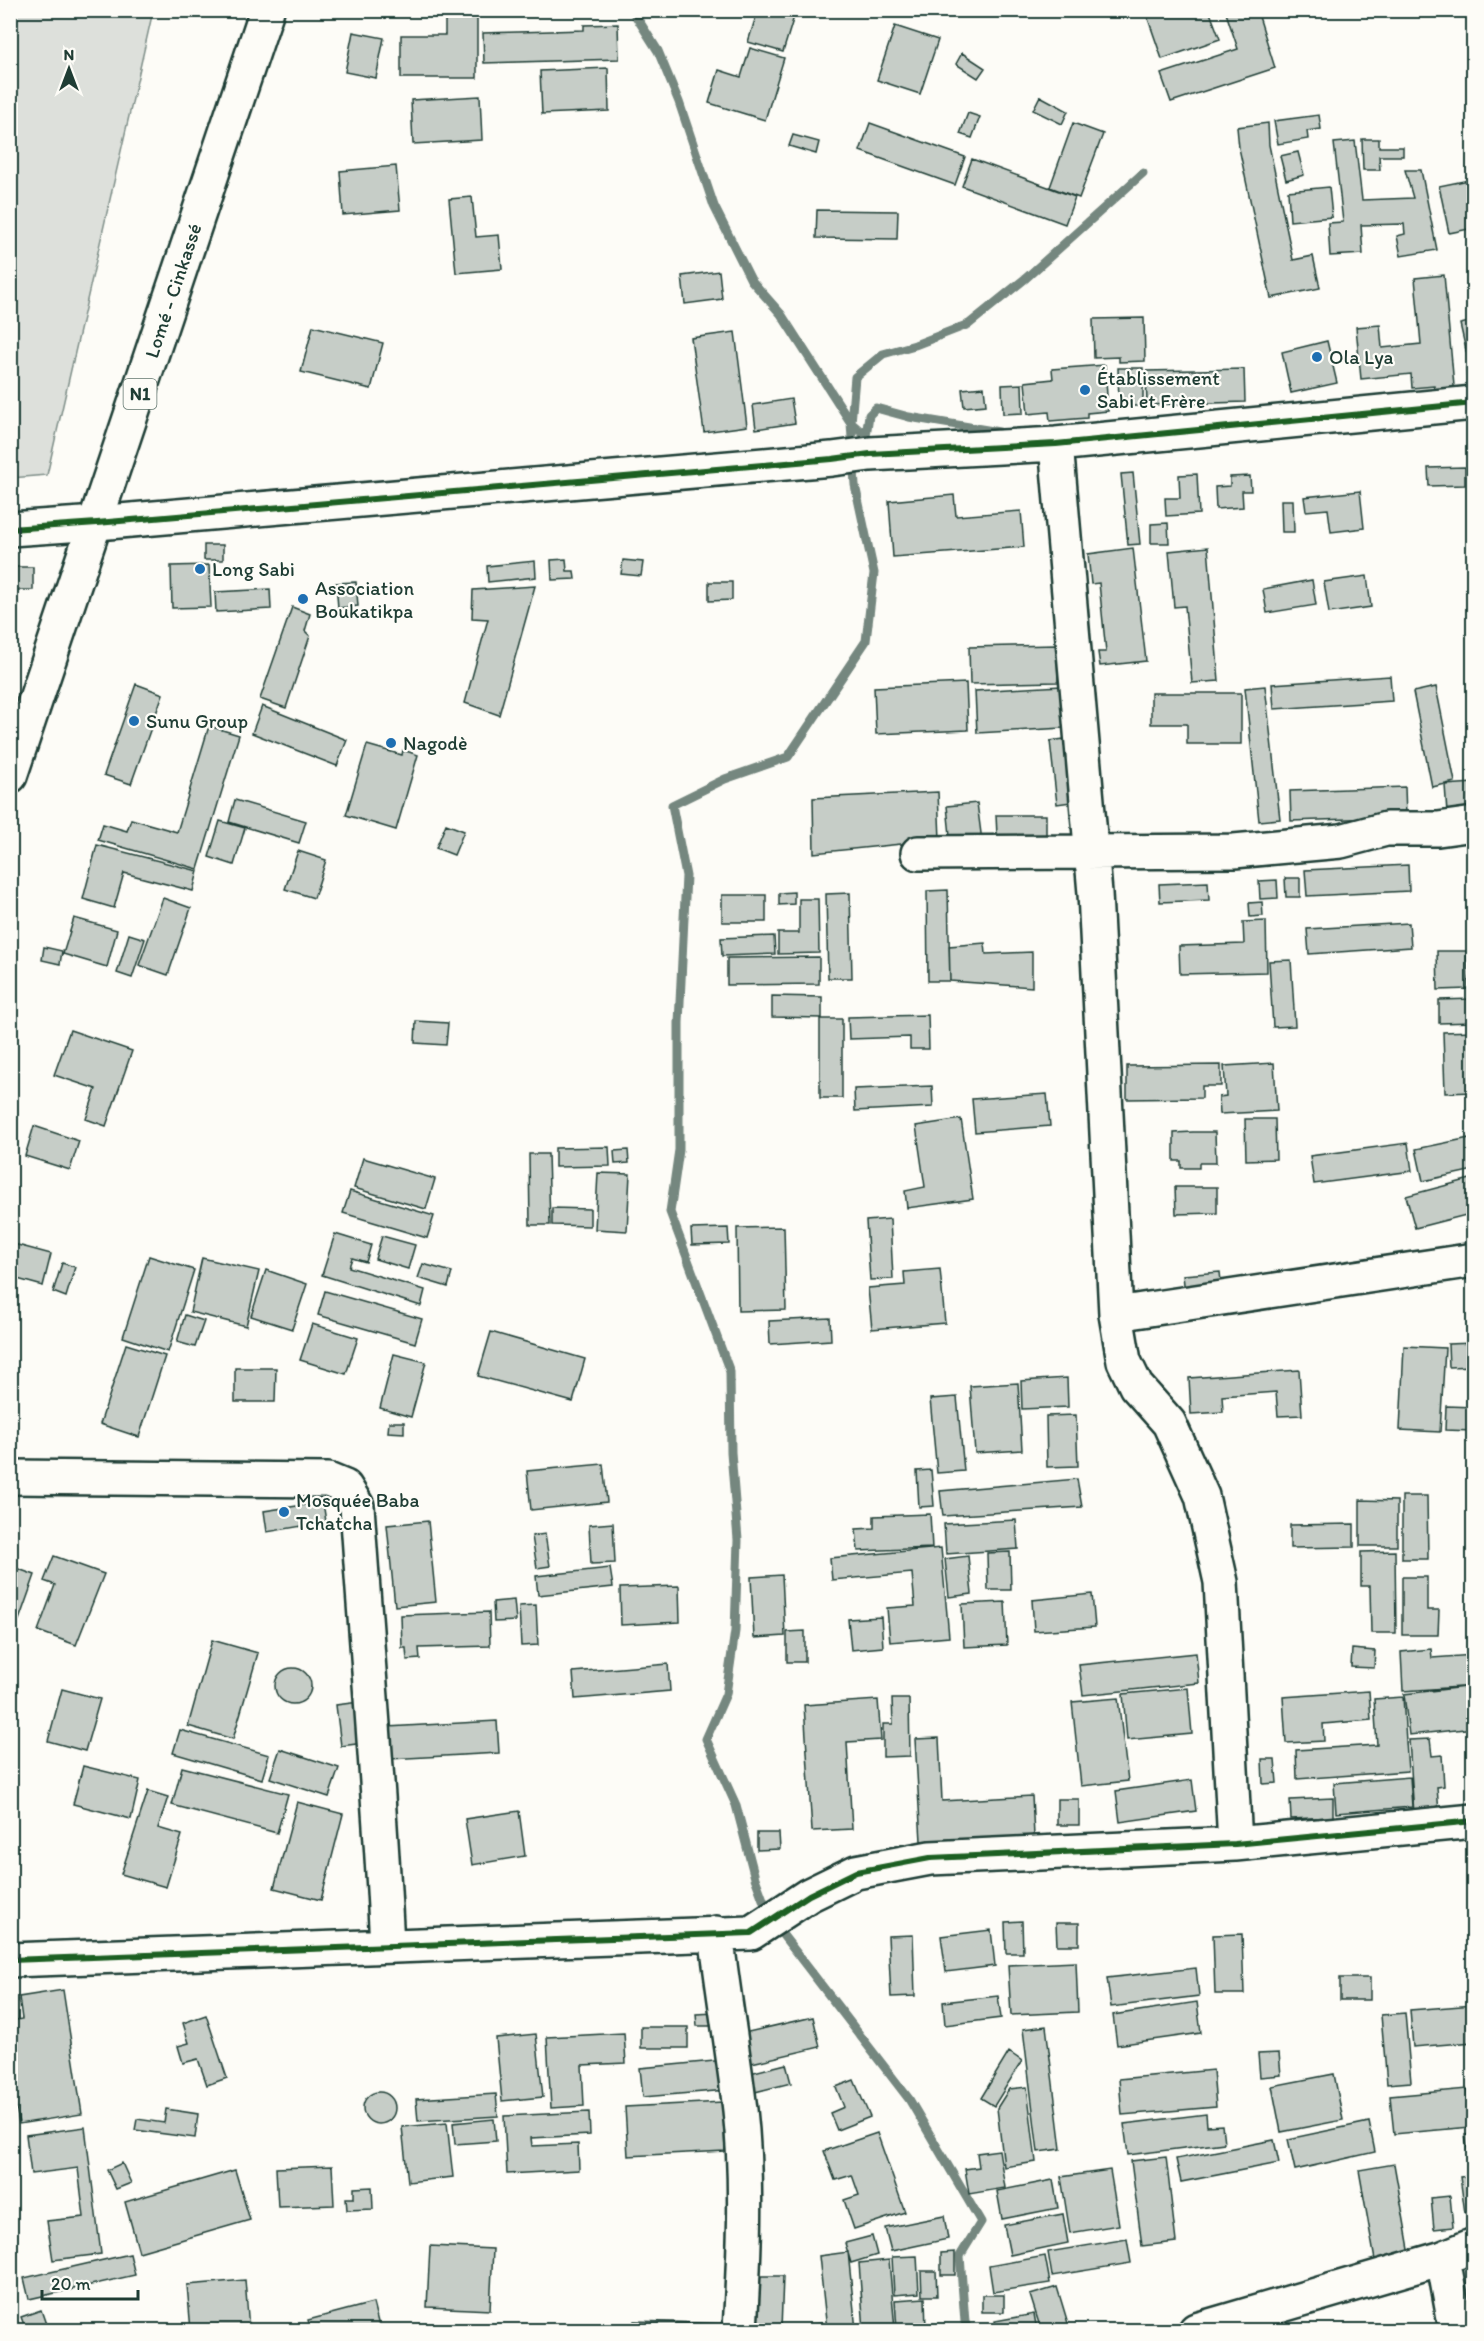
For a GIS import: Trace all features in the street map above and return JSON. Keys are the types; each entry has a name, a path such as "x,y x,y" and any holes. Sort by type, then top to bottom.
{"main road":[{"name":"Lomé - Cinkassé","path":"10,776 97,523 267,10"},
{"path":"10,528 97,523 870,454 1056,444 1473,403"},
{"path":"1056,444 1092,852 1116,1314 1124,1361 1136,1386 1169,1423 1202,1496 1221,1582 1235,1845"},
{"path":"918,853 1234,851 1341,841 1386,829 1438,829 1473,824"},
{"path":"1116,1314 1473,1260"},
{"path":"10,1478 328,1480 345,1487 357,1506 375,1767 381,1810 387,1946"},
{"path":"10,1960 751,1933 809,1895 856,1872 930,1858 1235,1845 1473,1821"},
{"path":"716,1933 741,2112 744,2273 740,2331"},
{"path":"1196,2331 1443,2258 1473,2245"},
{"path":"1443,2258 1456,2331"}],"shaded area":[{"path":"11,10 153,11 47,475 11,478"}],"building":[{"path":"445,10 477,10 477,78 401,78 401,35 445,35"},
{"path":"758,10 796,10 783,52 748,42"},
{"path":"1145,10 1209,10 1220,39 1162,59"},
{"path":"1225,10 1257,10 1275,68 1171,102 1161,74 1238,49"},
{"path":"618,24 619,59 484,63 483,33 584,30 584,25"},
{"path":"895,26 938,40 920,94 877,80"},
{"path":"353,32 384,38 376,78 345,72"},
{"path":"750,48 784,58 765,120 709,103 719,70 741,77"},
{"path":"962,53 985,68 978,78 956,64"},
{"path":"608,68 609,111 542,114 540,71"},
{"path":"480,96 482,140 413,144 411,100"},
{"path":"1040,96 1068,111 1062,124 1033,110"},
{"path":"968,113 980,117 972,138 960,134"},
{"path":"1319,115 1321,129 1307,131 1308,139 1278,144 1274,121"},
{"path":"870,123 965,157 955,185 860,151"},
{"path":"1073,123 1103,134 1079,198 1050,187"},
{"path":"1268,123 1269,145 1293,260 1313,256 1320,288 1271,298 1239,148 1237,127"},
{"path":"793,135 819,142 816,154 789,146"},
{"path":"1362,139 1379,139 1379,147 1403,147 1403,156 1379,156 1380,170 1363,170"},
{"path":"1355,141 1362,200 1413,198 1405,170 1421,170 1437,250 1401,256 1397,236 1405,234 1404,224 1361,225 1363,254 1330,256 1328,223 1343,222 1334,143"},
{"path":"1298,152 1304,175 1286,180 1280,156"},
{"path":"972,159 1075,197 1065,224 962,186"},
{"path":"396,166 400,210 343,215 340,171"},
{"path":"1474,179 1474,228 1449,233 1439,186"},
{"path":"1329,187 1332,217 1290,221 1288,191"},
{"path":"472,197 476,237 499,235 502,269 456,273 449,199"},
{"path":"817,210 898,211 897,239 816,238"},
{"path":"719,271 722,299 685,304 682,276"},
{"path":"1444,275 1455,397 1435,398 1434,386 1412,388 1411,374 1361,379 1356,327 1380,325 1382,348 1421,344 1415,278"},
{"path":"1144,318 1145,361 1119,362 1119,357 1094,358 1093,319"},
{"path":"1474,321 1474,358 1468,359 1460,324"},
{"path":"313,326 383,343 371,389 301,372"},
{"path":"735,332 747,426 704,432 691,338"},
{"path":"1327,341 1337,383 1291,393 1282,352"},
{"path":"1105,365 1108,411 1087,413 1087,418 1050,421 1049,412 1028,414 1025,382 1053,379 1052,369"},
{"path":"1474,367 1474,381 1467,382 1466,368"},
{"path":"1118,368 1143,368 1143,406 1119,406"},
{"path":"1244,369 1245,402 1147,405 1146,371"},
{"path":"1022,384 1023,413 1003,414 1002,385"},
{"path":"984,387 986,405 964,407 962,389"},
{"path":"791,399 795,423 756,429 753,405"},
{"path":"1465,467 1465,485 1429,486 1428,468"},
{"path":"1133,473 1140,544 1128,545 1121,474"},
{"path":"1197,474 1199,514 1166,516 1165,498 1180,498 1179,475"},
{"path":"1250,476 1251,491 1242,491 1243,507 1216,509 1215,487 1230,486 1230,477"},
{"path":"1360,491 1364,528 1331,532 1328,509 1306,511 1304,497"},
{"path":"954,495 956,516 1021,511 1024,547 893,557 889,501"},
{"path":"1281,500 1293,500 1294,532 1282,532"},
{"path":"1168,523 1169,543 1151,543 1151,524"},
{"path":"204,545 223,545 223,560 204,560"},
{"path":"1208,547 1219,681 1192,683 1185,606 1174,607 1169,551"},
{"path":"1133,548 1146,661 1100,666 1098,652 1106,652 1099,583 1091,584 1088,554"},
{"path":"566,559 567,571 574,571 575,579 552,580 551,560"},
{"path":"623,560 643,562 641,576 621,574"},
{"path":"535,561 536,577 488,582 487,566"},
{"path":"209,565 211,607 172,608 171,566"},
{"path":"11,567 33,567 33,590 11,590"},
{"path":"1367,576 1371,607 1329,613 1324,582"},
{"path":"1312,580 1316,605 1267,613 1263,589"},
{"path":"356,582 358,606 338,608 336,583"},
{"path":"709,582 732,582 732,600 709,601"},
{"path":"535,586 499,715 465,703 488,619 472,618 473,590"},
{"path":"270,589 271,609 216,612 215,592"},
{"path":"292,607 310,614 305,631 310,636 286,708 260,699"},
{"path":"1057,645 1058,682 970,684 969,647"},
{"path":"1390,676 1392,701 1274,709 1272,684"},
{"path":"966,683 968,730 876,734 874,687"},
{"path":"136,684 163,694 131,784 104,775"},
{"path":"1061,686 1063,728 977,733 975,691"},
{"path":"1265,686 1280,819 1259,821 1245,688"},
{"path":"1436,687 1455,782 1432,787 1413,692"},
{"path":"1151,693 1241,693 1241,744 1187,744 1187,724 1151,724"},
{"path":"262,706 347,740 337,766 252,733"},
{"path":"209,726 239,735 198,869 98,840 103,824 127,831 131,819 177,832"},
{"path":"1071,738 1078,801 1057,804 1050,741"},
{"path":"367,745 402,755 403,750 418,755 396,830 346,815"},
{"path":"1474,783 1474,811 1447,813 1445,785"},
{"path":"1405,787 1406,817 1291,821 1290,791"},
{"path":"938,792 940,840 814,853 813,798"},
{"path":"235,800 306,821 299,843 229,822"},
{"path":"977,803 982,841 951,845 947,806"},
{"path":"996,815 1046,815 1046,835 997,835"},
{"path":"220,821 245,828 234,865 209,857"},
{"path":"446,824 464,831 454,855 436,848"},
{"path":"97,845 198,871 193,891 124,873 114,908 83,899"},
{"path":"298,851 326,860 314,898 285,889"},
{"path":"1408,865 1409,891 1307,896 1305,870"},
{"path":"1285,878 1300,878 1300,897 1286,897"},
{"path":"1277,880 1278,898 1260,899 1259,881"},
{"path":"1208,882 1209,900 1160,902 1159,884"},
{"path":"948,890 950,981 928,981 927,891"},
{"path":"794,892 794,904 779,905 779,893"},
{"path":"850,893 852,978 828,978 826,894"},
{"path":"722,895 766,895 766,922 722,922"},
{"path":"163,898 191,908 168,975 139,965"},
{"path":"799,899 818,899 819,953 778,954 778,933 799,933"},
{"path":"1262,902 1263,916 1250,917 1249,903"},
{"path":"74,918 117,930 107,967 63,954"},
{"path":"1266,921 1267,972 1180,974 1179,946 1244,944 1243,922"},
{"path":"1409,923 1411,947 1309,954 1307,929"},
{"path":"129,934 145,939 132,978 117,973"},
{"path":"774,936 775,954 722,956 721,938"},
{"path":"985,943 986,954 1032,952 1032,987 950,981 949,946"},
{"path":"44,947 62,951 60,964 42,960"},
{"path":"1437,951 1467,951 1468,989 1438,990"},
{"path":"819,957 819,984 727,985 727,958"},
{"path":"1291,960 1295,1026 1273,1027 1269,961"},
{"path":"772,996 822,997 822,1018 772,1017"},
{"path":"1474,999 1474,1022 1439,1023 1439,1000"},
{"path":"928,1015 929,1049 910,1049 910,1037 849,1039 848,1017"},
{"path":"820,1019 842,1019 842,1098 820,1098"},
{"path":"416,1021 448,1023 446,1045 415,1043"},
{"path":"70,1030 132,1051 106,1126 86,1119 96,1089 54,1075"},
{"path":"1474,1031 1474,1092 1445,1093 1443,1032"},
{"path":"1274,1063 1277,1111 1220,1114 1219,1097 1226,1096 1224,1066"},
{"path":"1221,1065 1221,1086 1202,1086 1202,1098 1127,1099 1127,1066"},
{"path":"932,1086 933,1107 855,1111 854,1089"},
{"path":"1047,1094 1050,1126 975,1132 972,1099"},
{"path":"961,1119 973,1199 907,1208 905,1191 925,1187 916,1126"},
{"path":"1245,1119 1275,1119 1276,1159 1246,1160"},
{"path":"34,1126 79,1141 70,1170 25,1156"},
{"path":"1215,1132 1216,1163 1199,1163 1199,1168 1181,1168 1181,1161 1174,1161 1174,1133"},
{"path":"1474,1137 1474,1170 1423,1181 1416,1149"},
{"path":"1408,1143 1412,1171 1314,1184 1310,1156"},
{"path":"609,1147 610,1166 555,1167 555,1148"},
{"path":"628,1150 629,1163 615,1164 614,1151"},
{"path":"529,1154 548,1154 550,1225 530,1225"},
{"path":"363,1158 435,1179 426,1209 354,1188"},
{"path":"598,1173 630,1174 627,1231 595,1229"},
{"path":"1474,1178 1474,1213 1415,1228 1406,1196"},
{"path":"1175,1187 1217,1187 1217,1213 1176,1214"},
{"path":"350,1191 434,1216 427,1238 343,1213"},
{"path":"552,1208 590,1209 590,1226 552,1225"},
{"path":"890,1219 893,1279 870,1280 866,1221"},
{"path":"784,1227 786,1310 738,1311 737,1228"},
{"path":"728,1228 729,1244 692,1245 691,1229"},
{"path":"335,1234 371,1245 366,1262 352,1258 349,1267 425,1290 421,1306 322,1275"},
{"path":"382,1236 415,1245 408,1269 375,1259"},
{"path":"10,1243 51,1254 43,1286 10,1277"},
{"path":"149,1256 194,1270 168,1352 123,1337"},
{"path":"202,1258 259,1271 246,1326 190,1312"},
{"path":"62,1263 75,1267 66,1297 53,1292"},
{"path":"423,1264 452,1272 448,1287 418,1278"},
{"path":"940,1269 945,1323 872,1329 868,1288 905,1285 904,1272"},
{"path":"266,1270 307,1284 292,1329 251,1316"},
{"path":"1220,1272 1222,1291 1185,1294 1183,1275"},
{"path":"325,1291 422,1319 415,1343 318,1315"},
{"path":"185,1315 204,1321 195,1347 177,1342"},
{"path":"830,1318 831,1340 770,1344 769,1321"},
{"path":"312,1324 358,1338 346,1374 300,1360"},
{"path":"491,1332 585,1359 573,1402 478,1376"},
{"path":"1474,1343 1474,1366 1449,1367 1448,1344"},
{"path":"126,1344 165,1356 139,1437 100,1424"},
{"path":"1404,1346 1445,1348 1440,1432 1400,1430"},
{"path":"394,1354 426,1362 411,1417 380,1408"},
{"path":"235,1368 276,1368 275,1402 235,1402"},
{"path":"1299,1370 1302,1415 1278,1416 1276,1392 1222,1396 1223,1412 1191,1414 1189,1378"},
{"path":"1067,1378 1068,1407 1022,1409 1021,1381"},
{"path":"1018,1383 1022,1450 975,1453 970,1386"},
{"path":"957,1397 964,1471 937,1473 930,1399"},
{"path":"1446,1406 1474,1407 1474,1431 1445,1430"},
{"path":"1076,1415 1078,1466 1047,1467 1046,1416"},
{"path":"389,1422 404,1422 404,1433 388,1432"},
{"path":"603,1464 607,1502 531,1510 527,1471"},
{"path":"931,1470 934,1506 919,1507 917,1471"},
{"path":"1077,1479 1082,1507 943,1516 940,1491"},
{"path":"1402,1496 1427,1496 1428,1559 1402,1559"},
{"path":"1360,1500 1397,1501 1397,1546 1360,1546"},
{"path":"323,1502 326,1522 267,1532 264,1511"},
{"path":"930,1514 932,1548 858,1551 856,1529 874,1528 874,1516"},
{"path":"1016,1520 1018,1549 946,1554 944,1524"},
{"path":"428,1521 436,1602 395,1606 387,1525"},
{"path":"613,1523 615,1563 591,1564 589,1525"},
{"path":"1354,1524 1354,1547 1290,1548 1290,1525"},
{"path":"545,1534 550,1566 537,1568 532,1536"},
{"path":"941,1548 949,1637 890,1642 887,1608 915,1606 912,1573 832,1580 830,1558"},
{"path":"1395,1551 1396,1633 1371,1633 1370,1586 1361,1586 1361,1552"},
{"path":"1010,1552 1011,1590 988,1590 987,1553"},
{"path":"54,1556 104,1574 76,1645 38,1631 55,1585 44,1581"},
{"path":"968,1556 972,1594 949,1597 945,1559"},
{"path":"10,1566 35,1575 19,1620 10,1617"},
{"path":"610,1568 613,1587 538,1595 536,1576"},
{"path":"782,1575 785,1636 754,1638 751,1577"},
{"path":"1402,1577 1427,1577 1427,1610 1439,1610 1438,1635 1402,1635"},
{"path":"679,1586 680,1622 621,1625 620,1588"},
{"path":"1092,1594 1095,1627 1034,1631 1032,1600"},
{"path":"514,1600 516,1621 494,1622 493,1602"},
{"path":"1005,1602 1007,1645 964,1647 962,1604"},
{"path":"536,1605 538,1645 521,1646 519,1606"},
{"path":"489,1612 490,1646 419,1648 420,1659 407,1660 406,1648 402,1648 401,1615"},
{"path":"881,1617 883,1647 851,1650 848,1619"},
{"path":"805,1631 805,1662 787,1662 787,1632"},
{"path":"212,1640 258,1653 233,1739 188,1726"},
{"path":"1352,1649 1375,1651 1374,1668 1351,1667"},
{"path":"1431,1649 1432,1658 1474,1655 1474,1686 1403,1691 1401,1652"},
{"path":"1196,1653 1199,1683 1083,1695 1079,1665"},
{"path":"668,1664 670,1691 575,1699 573,1672"},
{"path":"293,1668 305,1674 311,1686 305,1698 293,1704 281,1698 275,1686 281,1674"},
{"path":"1474,1686 1474,1728 1409,1735 1404,1694"},
{"path":"1188,1688 1192,1734 1127,1740 1123,1694"},
{"path":"62,1689 100,1699 85,1751 48,1741"},
{"path":"1369,1691 1371,1720 1323,1724 1324,1741 1286,1743 1283,1697"},
{"path":"1403,1697 1408,1771 1297,1779 1296,1750 1377,1745 1374,1699"},
{"path":"1118,1698 1128,1781 1081,1786 1072,1702"},
{"path":"892,1699 909,1699 910,1756 883,1757 883,1724 893,1724"},
{"path":"878,1700 881,1740 847,1742 852,1829 812,1831 804,1705"},
{"path":"359,1702 364,1743 341,1746 336,1705"},
{"path":"497,1721 499,1753 389,1759 387,1727"},
{"path":"180,1730 269,1755 262,1779 173,1753"},
{"path":"939,1738 942,1801 1032,1796 1034,1836 921,1841 915,1739"},
{"path":"1430,1739 1432,1756 1442,1755 1444,1786 1437,1787 1439,1813 1414,1814 1409,1740"},
{"path":"280,1749 339,1768 329,1797 270,1778"},
{"path":"1262,1759 1275,1759 1277,1783 1263,1784"},
{"path":"83,1766 140,1780 131,1819 73,1804"},
{"path":"182,1767 288,1794 277,1833 172,1805"},
{"path":"1410,1777 1412,1807 1336,1813 1334,1783"},
{"path":"1192,1780 1196,1811 1120,1822 1116,1791"},
{"path":"148,1791 168,1797 158,1828 182,1835 166,1887 121,1874"},
{"path":"1333,1798 1333,1817 1291,1819 1290,1800"},
{"path":"1057,1799 1079,1799 1079,1825 1057,1825"},
{"path":"297,1802 343,1814 321,1900 274,1888"},
{"path":"519,1811 525,1856 472,1865 465,1819"},
{"path":"757,1833 779,1833 780,1849 757,1850"},
{"path":"1022,1921 1023,1953 1006,1953 1005,1922"},
{"path":"1056,1923 1079,1923 1079,1945 1057,1945"},
{"path":"991,1930 995,1966 946,1972 941,1936"},
{"path":"1242,1934 1244,1994 1215,1994 1213,1935"},
{"path":"913,1935 915,1996 891,1997 888,1936"},
{"path":"1076,1962 1078,2012 1011,2015 1008,1965"},
{"path":"1196,1968 1199,1996 1111,2007 1107,1978"},
{"path":"1340,1978 1370,1978 1370,2000 1340,2000"},
{"path":"63,1990 82,2114 19,2124 10,2071 10,2021 22,2019 19,1997"},
{"path":"998,1996 1001,2018 945,2025 943,2002"},
{"path":"1197,2002 1201,2033 1117,2045 1113,2015"},
{"path":"1474,2005 1474,2042 1413,2047 1410,2010"},
{"path":"716,2013 716,2026 697,2026 696,2014"},
{"path":"1405,2013 1411,2082 1387,2084 1381,2015"},
{"path":"206,2015 227,2078 207,2085 198,2059 183,2063 178,2046 189,2043 183,2023"},
{"path":"813,2017 820,2047 743,2065 735,2035"},
{"path":"1046,2026 1061,2149 1038,2152 1023,2029"},
{"path":"641,2027 688,2027 688,2048 641,2048"},
{"path":"624,2033 626,2063 582,2065 584,2106 551,2108 547,2037"},
{"path":"536,2034 543,2097 502,2101 496,2038"},
{"path":"1009,2052 1022,2061 994,2106 981,2098"},
{"path":"1279,2053 1281,2075 1260,2077 1258,2054"},
{"path":"725,2060 727,2090 643,2097 640,2068"},
{"path":"786,2064 791,2083 755,2092 750,2073"},
{"path":"1213,2070 1216,2107 1122,2115 1119,2079"},
{"path":"1334,2074 1343,2120 1281,2132 1272,2086"},
{"path":"854,2080 870,2117 837,2130 830,2113 844,2107 836,2087"},
{"path":"1027,2087 1036,2162 1004,2167 997,2108 1009,2089"},
{"path":"1467,2089 1470,2127 1394,2134 1390,2096"},
{"path":"379,2092 391,2096 395,2108 391,2120 379,2124 367,2120 363,2108 367,2096"},
{"path":"496,2094 498,2116 418,2121 416,2099"},
{"path":"723,2102 725,2151 628,2156 625,2107"},
{"path":"166,2109 198,2114 195,2138 135,2130 137,2119 164,2123"},
{"path":"589,2112 590,2135 531,2138 532,2146 578,2144 579,2170 507,2174 504,2116"},
{"path":"1206,2114 1207,2126 1222,2125 1224,2143 1128,2155 1124,2124"},
{"path":"494,2119 496,2141 455,2144 453,2123"},
{"path":"1369,2122 1375,2152 1295,2170 1288,2139"},
{"path":"447,2123 453,2177 408,2182 402,2127"},
{"path":"85,2127 101,2254 53,2260 47,2221 84,2217 78,2168 31,2174 26,2135"},
{"path":"877,2133 905,2212 854,2229 844,2200 859,2195 852,2175 835,2180 824,2151"},
{"path":"1474,2133 1474,2212 1465,2213 1460,2177 1471,2176 1465,2134"},
{"path":"1274,2140 1279,2163 1181,2182 1176,2159"},
{"path":"999,2150 1005,2188 969,2194 965,2169 979,2167 977,2153"},
{"path":"1166,2157 1176,2242 1142,2246 1131,2161"},
{"path":"122,2163 131,2183 116,2189 107,2170"},
{"path":"1394,2164 1411,2260 1376,2266 1359,2170"},
{"path":"332,2166 334,2205 278,2207 276,2168"},
{"path":"235,2170 250,2220 139,2252 125,2202"},
{"path":"1110,2170 1119,2225 1070,2233 1061,2177"},
{"path":"1053,2180 1058,2208 1002,2219 997,2191"},
{"path":"372,2187 373,2209 347,2210 346,2198 354,2198 354,2188"},
{"path":"1450,2196 1453,2227 1434,2229 1431,2198"},
{"path":"1063,2214 1068,2243 1010,2255 1004,2225"},
{"path":"944,2216 948,2239 891,2251 885,2228"},
{"path":"872,2236 877,2255 851,2263 845,2243"},
{"path":"1127,2239 1131,2263 1052,2276 1048,2252"},
{"path":"430,2246 493,2249 490,2310 427,2307"},
{"path":"848,2252 856,2330 827,2330 819,2256"},
{"path":"955,2252 955,2275 941,2275 941,2253"},
{"path":"130,2254 135,2275 29,2299 24,2278"},
{"path":"917,2256 919,2293 894,2295 892,2257"},
{"path":"1045,2256 1050,2283 993,2292 989,2266"},
{"path":"889,2260 895,2330 864,2330 859,2263"},
{"path":"921,2271 936,2271 937,2296 922,2296"},
{"path":"751,2276 783,2276 781,2330 749,2330"},
{"path":"245,2280 249,2329 191,2330 187,2285"},
{"path":"1057,2287 1070,2330 1041,2330 1030,2295"},
{"path":"982,2295 1004,2295 1004,2312 982,2312"},
{"path":"925,2298 926,2330 897,2330 895,2300"},
{"path":"373,2303 380,2330 311,2330 308,2320"},
{"path":"41,2310 48,2330 26,2330 21,2317"},
{"path":"1034,2314 1037,2330 997,2330 995,2321"},
{"path":"634,2321 733,2324 733,2330 634,2330"},
{"path":"823,2323 824,2330 810,2330 809,2325"}],"waterway":[{"path":"632,10 658,51 679,102 714,206 751,280 781,314 851,423 866,436 869,415 876,408 909,417 999,432"},
{"path":"768,1913 755,1878 736,1805 706,1739 726,1694 735,1631 738,1540 731,1452 730,1372 670,1212 679,1150 679,1023 686,876 672,805 725,779 788,757 866,641 874,573 855,485 851,423 855,377 883,354 915,345 969,324 1026,278 1143,173"},
{"path":"782,1934 909,2099 981,2222 960,2256 965,2322 968,2330"}],"cycle path":[{"path":"10,529 870,454 1056,444 1474,403"},
{"path":"10,1960 751,1933 809,1895 856,1872 930,1858 1235,1844 1474,1821"}],"place":[{"name":"Ola Lya","path":"1317,357"},
{"name":"Établissement Sabi et Frère","path":"1085,390"},
{"name":"Long Sabi","path":"200,569"},
{"name":"Association Boukatikpa","path":"303,599"},
{"name":"Sunu Group","path":"134,721"},
{"name":"Nagodè","path":"391,743"},
{"name":"Mosquée Baba Tchatcha","path":"284,1512"}]}
